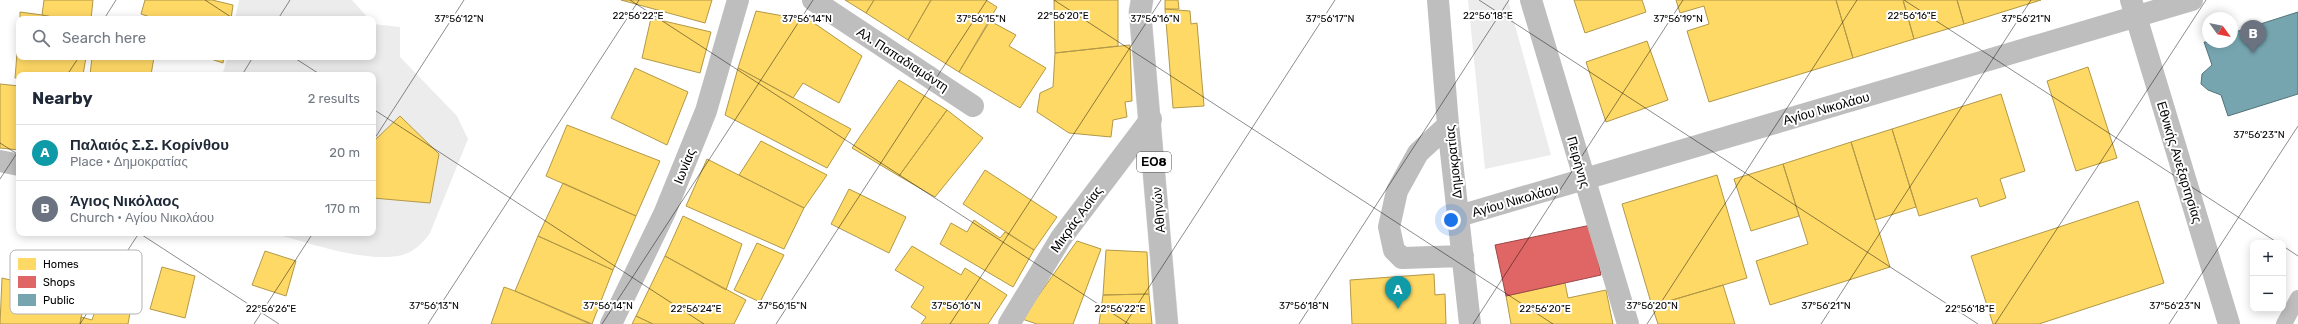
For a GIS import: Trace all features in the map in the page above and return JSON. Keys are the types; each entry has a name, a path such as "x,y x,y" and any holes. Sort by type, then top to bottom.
{"street":[{"name":"Ιωνίας","path":"611,324 665,212 706,111 738,0"},
{"name":"Αλ. Παπαδιαμάντη","path":"813,0 973,106"},
{"name":"Αθηνών","path":"1142,0 1140,12 1151,119 1167,324"},
{"name":"Δημοκρατίας","path":"1438,0 1448,125 1470,324"},
{"name":"Πειρήνης","path":"1532,0 1628,324"},
{"name":"Αγίου Νικολάου","path":"1459,216 1584,179 2134,9 2192,0"},
{"name":"Εθνικής Ανεξαρτησίας","path":"2134,9 2229,324"},
{"name":"Μικράς Ασίας","path":"1008,324 1061,238 1151,119"},
{"path":"1448,125 1418,153 1397,191 1389,227 1394,250 1402,258 1463,256"},
{"path":"0,161 16,164"}],"lane":[{"path":"2284,324 2298,298"}],"shaded area":[{"path":"239,0 352,0 366,16 236,16"},
{"path":"1468,0 1508,0 1551,155 1485,169"},
{"path":"376,24 400,27 400,57 457,116 468,139 430,233 421,244 410,252 402,255 372,257 337,251 283,236 376,236 376,72 223,72 227,60 376,60"}],"building: Homes":[{"path":"44,0 93,0 91,16 42,15"},
{"path":"145,0 212,0 233,5 231,16 147,16 141,14"},
{"path":"621,0 712,0 705,23"},
{"path":"845,0 874,0 866,13"},
{"path":"874,0 931,0 908,40 866,13"},
{"path":"931,0 986,0 997,7 959,72 908,40"},
{"path":"1054,0 1118,0 1118,46 1055,53"},
{"path":"1165,0 1178,0 1179,9 1165,9"},
{"path":"1574,0 1642,0 1646,12 1585,33"},
{"path":"1676,0 1836,0 1853,58 1709,102 1687,31 1709,24 1704,6 1680,13"},
{"path":"1836,0 1903,0 1914,39 1853,58"},
{"path":"1903,0 1957,0 1964,24 1914,39"},
{"path":"1957,0 2041,0 1964,24"},
{"path":"1165,9 1190,11 1191,24 1197,23 1204,106 1173,108"},
{"path":"756,11 811,21 862,56 839,103 803,83 793,98 738,68"},
{"path":"20,12 47,16 20,16"},
{"path":"651,18 711,32 700,73 642,58"},
{"path":"990,21 1016,35 1009,46 1046,68 1020,108 959,72"},
{"path":"1647,41 1668,100 1606,122 1586,62"},
{"path":"1130,45 1132,101 1125,102 1127,117 1113,120 1111,137 1069,133 1037,112 1040,93 1053,87 1055,53"},
{"path":"16,60 86,60 84,72 16,72 15,78"},
{"path":"92,60 154,60 152,72 90,72"},
{"path":"214,60 224,60 223,63"},
{"path":"2088,67 2117,158 2076,171 2047,81"},
{"path":"635,68 688,92 667,145 611,118"},
{"path":"738,68 851,129 827,168 725,115"},
{"path":"899,80 947,110 899,176 852,148"},
{"path":"0,84 16,86 16,150 0,148"},
{"path":"2001,94 2025,171 2000,179 2006,198 1980,207 1977,198 1919,216 1892,129"},
{"path":"947,110 983,138 935,197 899,176"},
{"path":"400,116 439,154 430,203 376,198 376,139"},
{"path":"567,125 660,161 636,216 546,176"},
{"path":"1892,129 1916,207 1875,220 1851,142"},
{"path":"761,141 827,175 804,208 739,175"},
{"path":"1851,142 1890,267 1770,305 1756,261 1808,244 1783,164"},
{"path":"707,159 804,208 784,249 686,206"},
{"path":"1783,164 1799,216 1751,231 1734,179"},
{"path":"985,170 1057,217 1034,250 963,204"},
{"path":"1717,175 1747,278 1652,306 1622,204"},
{"path":"563,183 636,216 613,270 538,236"},
{"path":"849,189 906,217 889,253 831,224"},
{"path":"2138,201 2164,283 2039,324 1993,324 1971,256"},
{"path":"683,216 742,244 726,290 665,256"},
{"path":"974,220 1000,238 1005,232 1034,250 1013,287 940,244 951,223 967,232"},
{"path":"538,236 613,270 592,324 515,291"},
{"path":"1077,241 1101,249 1073,324 1037,324 1022,319"},
{"path":"757,243 784,255 760,302 734,290"},
{"path":"912,246 961,275 965,268 1007,295 988,324 921,324 926,317 911,307 924,287 895,270"},
{"path":"1106,250 1147,252 1149,294 1103,295"},
{"path":"265,251 296,261 286,296 252,285"},
{"path":"665,256 746,300 734,324 653,324 636,316"},
{"path":"162,267 195,276 185,318 150,309"},
{"path":"1434,274 1435,295 1445,294 1446,324 1352,324 1350,280"},
{"path":"2,278 10,280 10,314 82,314 80,324 0,324"},
{"path":"1565,283 1568,298 1606,290 1613,324 1511,324 1506,296"},
{"path":"1723,285 1735,324 1658,324 1652,306"},
{"path":"504,287 515,291 590,324 491,324"},
{"path":"1149,294 1152,324 1099,324 1103,295"},
{"path":"94,314 130,314 128,324 80,324 81,317 92,320"},
{"path":"636,316 653,324 632,324"}],"building: Shops":[{"path":"1591,225 1601,275 1506,296 1495,245"}],"building: Public":[{"path":"2298,12 2298,94 2228,116 2221,95 2208,90 2201,84 2202,74 2212,65 2206,48 2238,48 2238,31"}],"place":[{"name":"Άγιος Νικόλαος","path":"2253,53"},
{"name":"Παλαιός Σ.Σ. Κορίνθου","path":"1398,309"}]}
